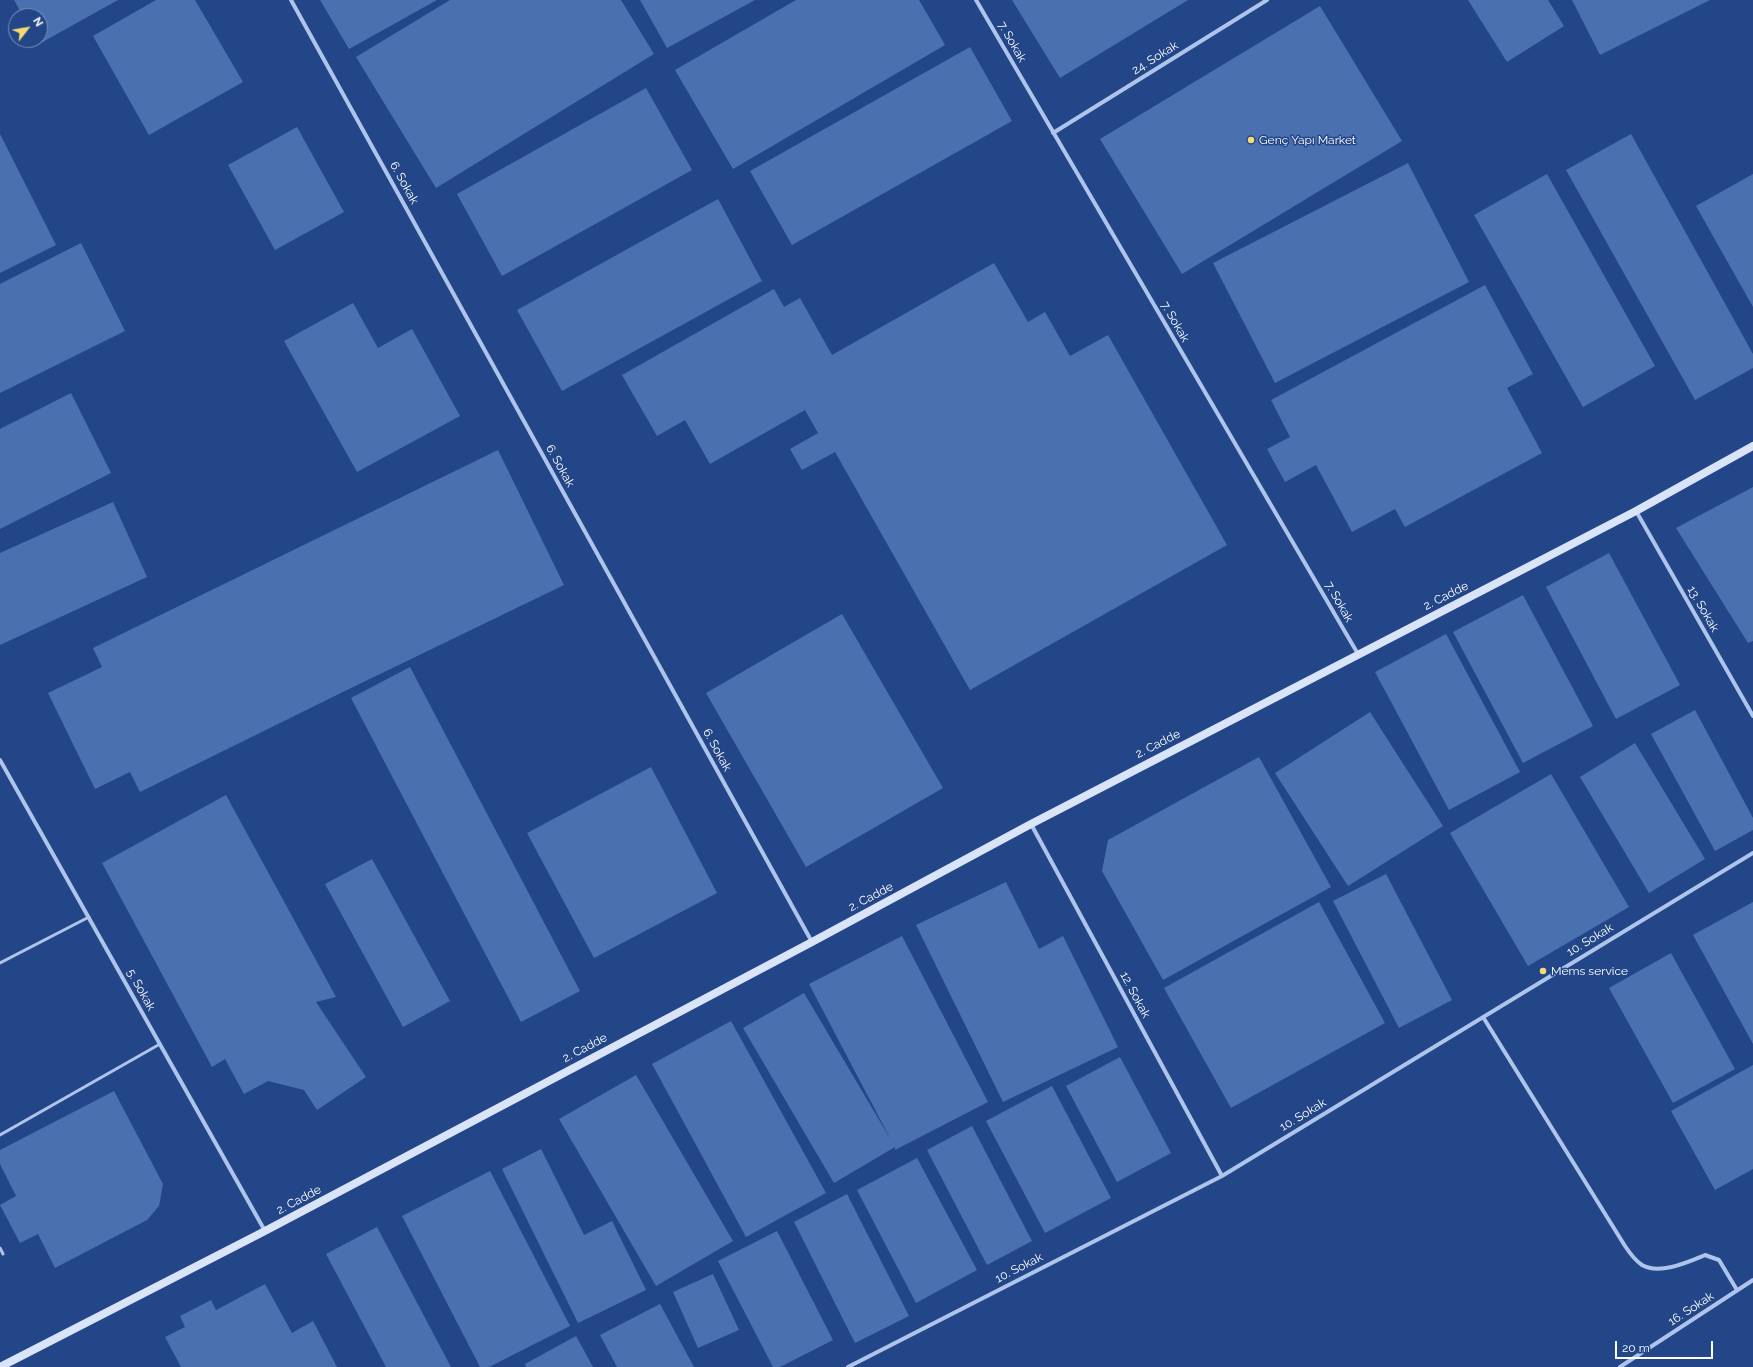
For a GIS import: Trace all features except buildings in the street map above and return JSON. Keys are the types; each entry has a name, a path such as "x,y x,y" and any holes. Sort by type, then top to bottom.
{"street":[{"name":"6. Sokak","path":"291,0 812,942"},
{"name":"7. Sokak","path":"976,0 1358,654"},
{"name":"24. Sokak","path":"1053,133 1267,0"},
{"name":"2. Cadde","path":"0,1367 265,1231 812,942 1031,824 1636,511 1753,446"},
{"name":"13. Sokak","path":"1636,511 1753,716"},
{"name":"5. Sokak","path":"0,760 265,1231"},
{"name":"12. Sokak","path":"1031,824 1222,1176"},
{"name":"10. Sokak","path":"848,1367 1222,1176 1753,853"},
{"path":"1483,1016 1624,1246 1642,1265 1661,1269 1687,1263 1705,1255 1719,1260 1737,1290"},
{"name":"16. Sokak","path":"1620,1367 1753,1280"}],"lane":[{"path":"0,963 89,917"},
{"path":"0,1135 160,1044"},
{"path":"0,1248 3,1254"}],"place":[{"name":"Genç Yapı Market","path":"1251,140"},
{"name":"Mems service","path":"1543,971"}]}
